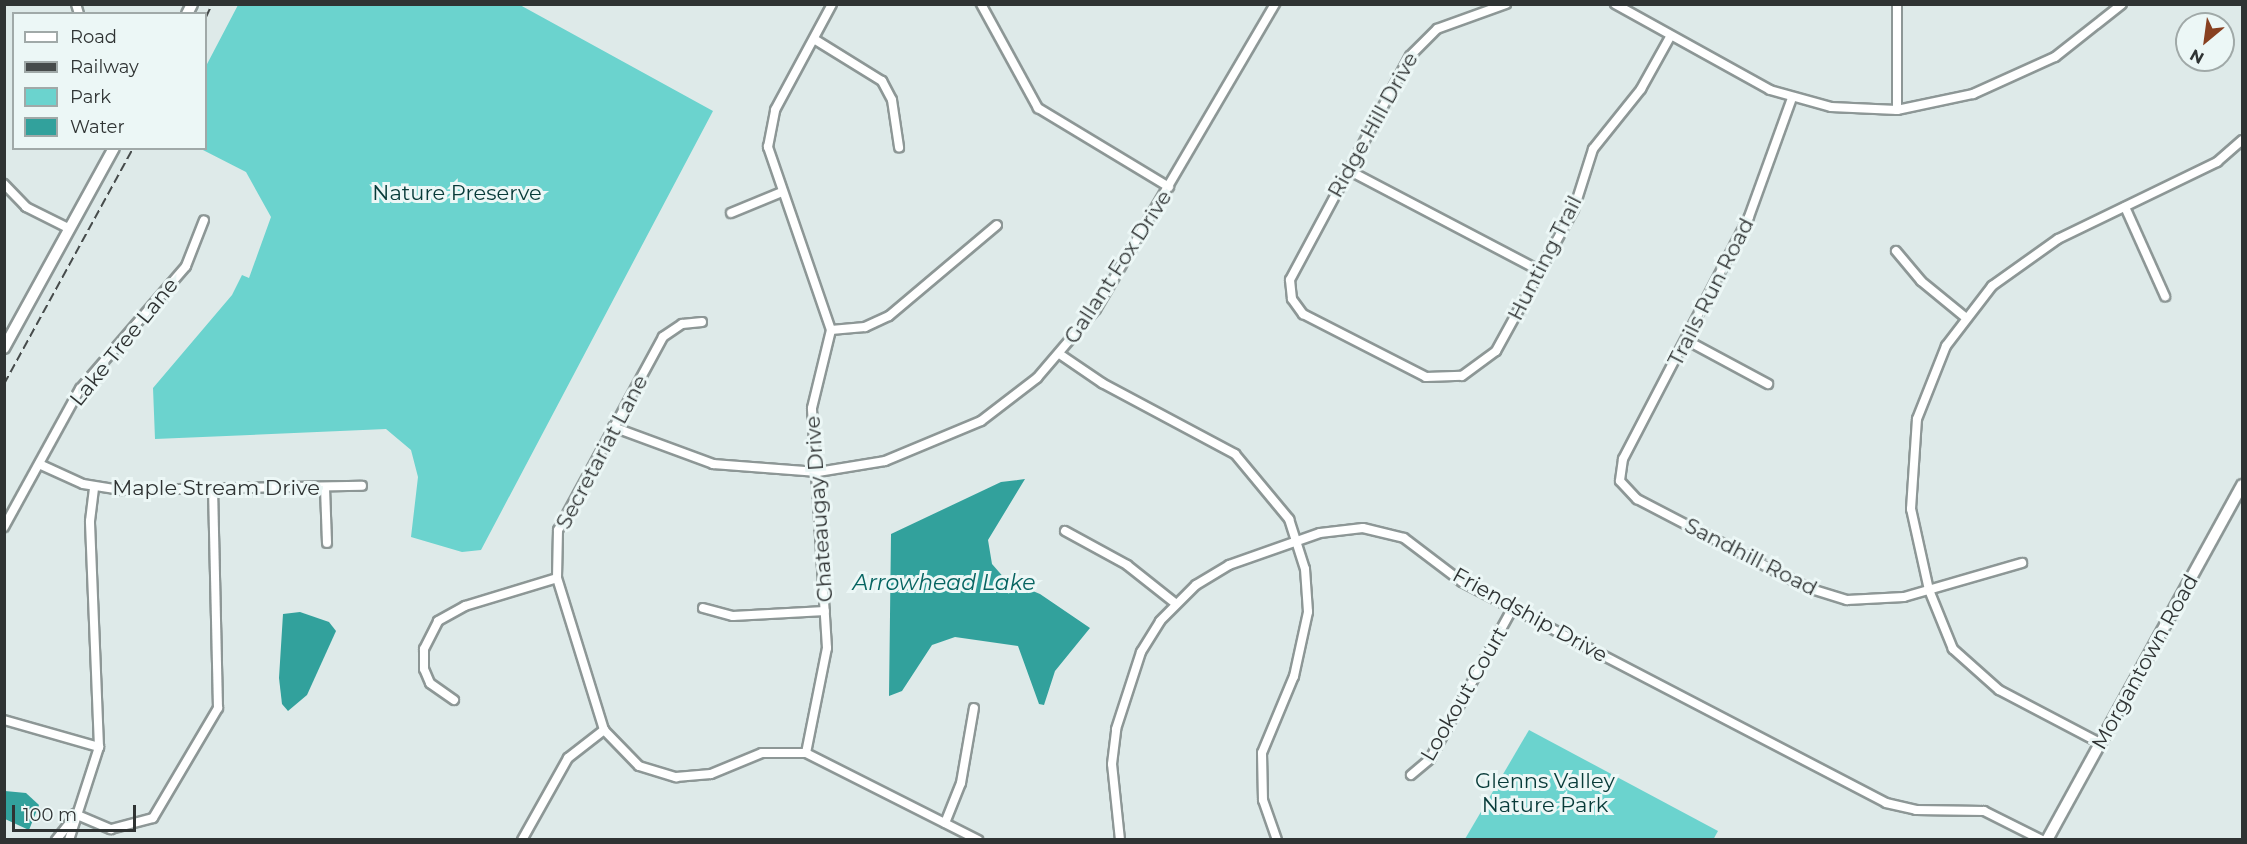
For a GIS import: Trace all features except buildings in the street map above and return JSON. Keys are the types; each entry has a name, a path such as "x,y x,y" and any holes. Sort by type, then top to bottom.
{"main road":[{"path":"4,348 113,150"},
{"name":"Morgantown Road","path":"2047,840 2242,485"}],"street":[{"path":"832,4 768,132 770,162 831,330 866,327 889,316 997,225"},
{"path":"981,4 1038,108 1169,187"},
{"name":"Gallant Fox Drive","path":"613,427 713,464 818,472 885,461 950,437 1009,402 1061,355 1096,309 1275,4"},
{"name":"Ridge Hill Drive","path":"1462,376 1438,379 1411,372 1304,315 1291,295 1294,269 1422,40 1451,22 1482,17 1506,4"},
{"path":"1615,4 1670,36 1792,98 1851,110 1897,110 1965,97 2055,57 2122,4"},
{"path":"1897,4 1897,110"},
{"name":"Hunting Trail","path":"1462,376 1496,351 1574,209 1593,149 1641,90 1670,36"},
{"path":"814,39 882,81 892,100 899,147"},
{"name":"Trails Run Road","path":"1620,481 1623,459 1688,341 1749,218 1792,98"},
{"path":"2100,743 1976,675 1941,628 1929,590 1911,509 1912,444 1930,378 1965,317 2028,256 2217,162 2242,140"},
{"path":"1348,170 1540,271"},
{"path":"4,184 26,207 70,229"},
{"path":"731,213 782,192"},
{"path":"2125,207 2165,296"},
{"name":"Lake Tree Lane","path":"4,526 80,388 186,266 204,220"},
{"path":"1896,251 1921,281 1965,317"},
{"name":"Secretariat Lane","path":"702,322 681,324 663,337 558,531 557,578 604,730 639,766 676,777 711,774 762,753 806,753 978,840"},
{"name":"Chateaugay Drive","path":"806,753 824,678 825,611 818,472 812,408 831,330"},
{"path":"1688,341 1768,384"},
{"path":"1061,355 1235,454 1277,499 1298,540 1308,592 1305,639 1262,753 1263,800 1277,840"},
{"name":"Maple Stream Drive","path":"39,464 94,487 213,492 362,486"},
{"name":"Sandhill Road","path":"1620,481 1637,499 1825,595 1878,602 2022,563"},
{"path":"69,840 74,817 98,765 90,521 94,487"},
{"path":"325,488 327,543"},
{"path":"74,817 111,829 153,818 218,708 213,492"},
{"name":"Friendship Drive","path":"1175,603 1229,565 1298,540 1339,529 1382,531 1427,552 1462,582 1512,609 1886,803 1916,810 1984,811 2042,840"},
{"path":"1065,531 1127,565 1175,603 1141,652 1124,695 1112,764 1120,840"},
{"path":"454,700 430,683 424,669 424,649 438,621 465,606 557,578"},
{"path":"703,608 733,616 825,611"},
{"name":"Lookout Court","path":"1411,775 1430,759 1512,609"},
{"path":"945,823 961,783 974,708"},
{"path":"4,720 99,747"},
{"path":"522,840 568,758 604,730"},
{"path":"56,840 74,817"}],"green space":[{"name":"Nature Preserve","path":"238,5 520,5 713,111 481,550 462,552 411,537 418,477 411,450 386,429 155,439 153,388 232,295 242,275 249,278 271,217 246,172 203,150 207,150 207,64"},
{"name":"Glenns Valley Nature Park","path":"1529,730 1718,831 1713,840 1465,839"}],"water":[{"name":"Arrowhead Lake","path":"1025,479 988,540 992,564 1006,580 1040,594 1090,628 1055,671 1044,705 1039,704 1018,646 955,637 932,645 902,691 889,696 891,534 1001,482"},
{"path":"300,612 329,622 336,631 307,695 288,711 282,704 279,678 283,614"},
{"path":"5,791 26,793 39,805 29,830 5,819"}],"railway":[{"path":"207,15 212,4"},
{"path":"4,384 132,150"}]}
